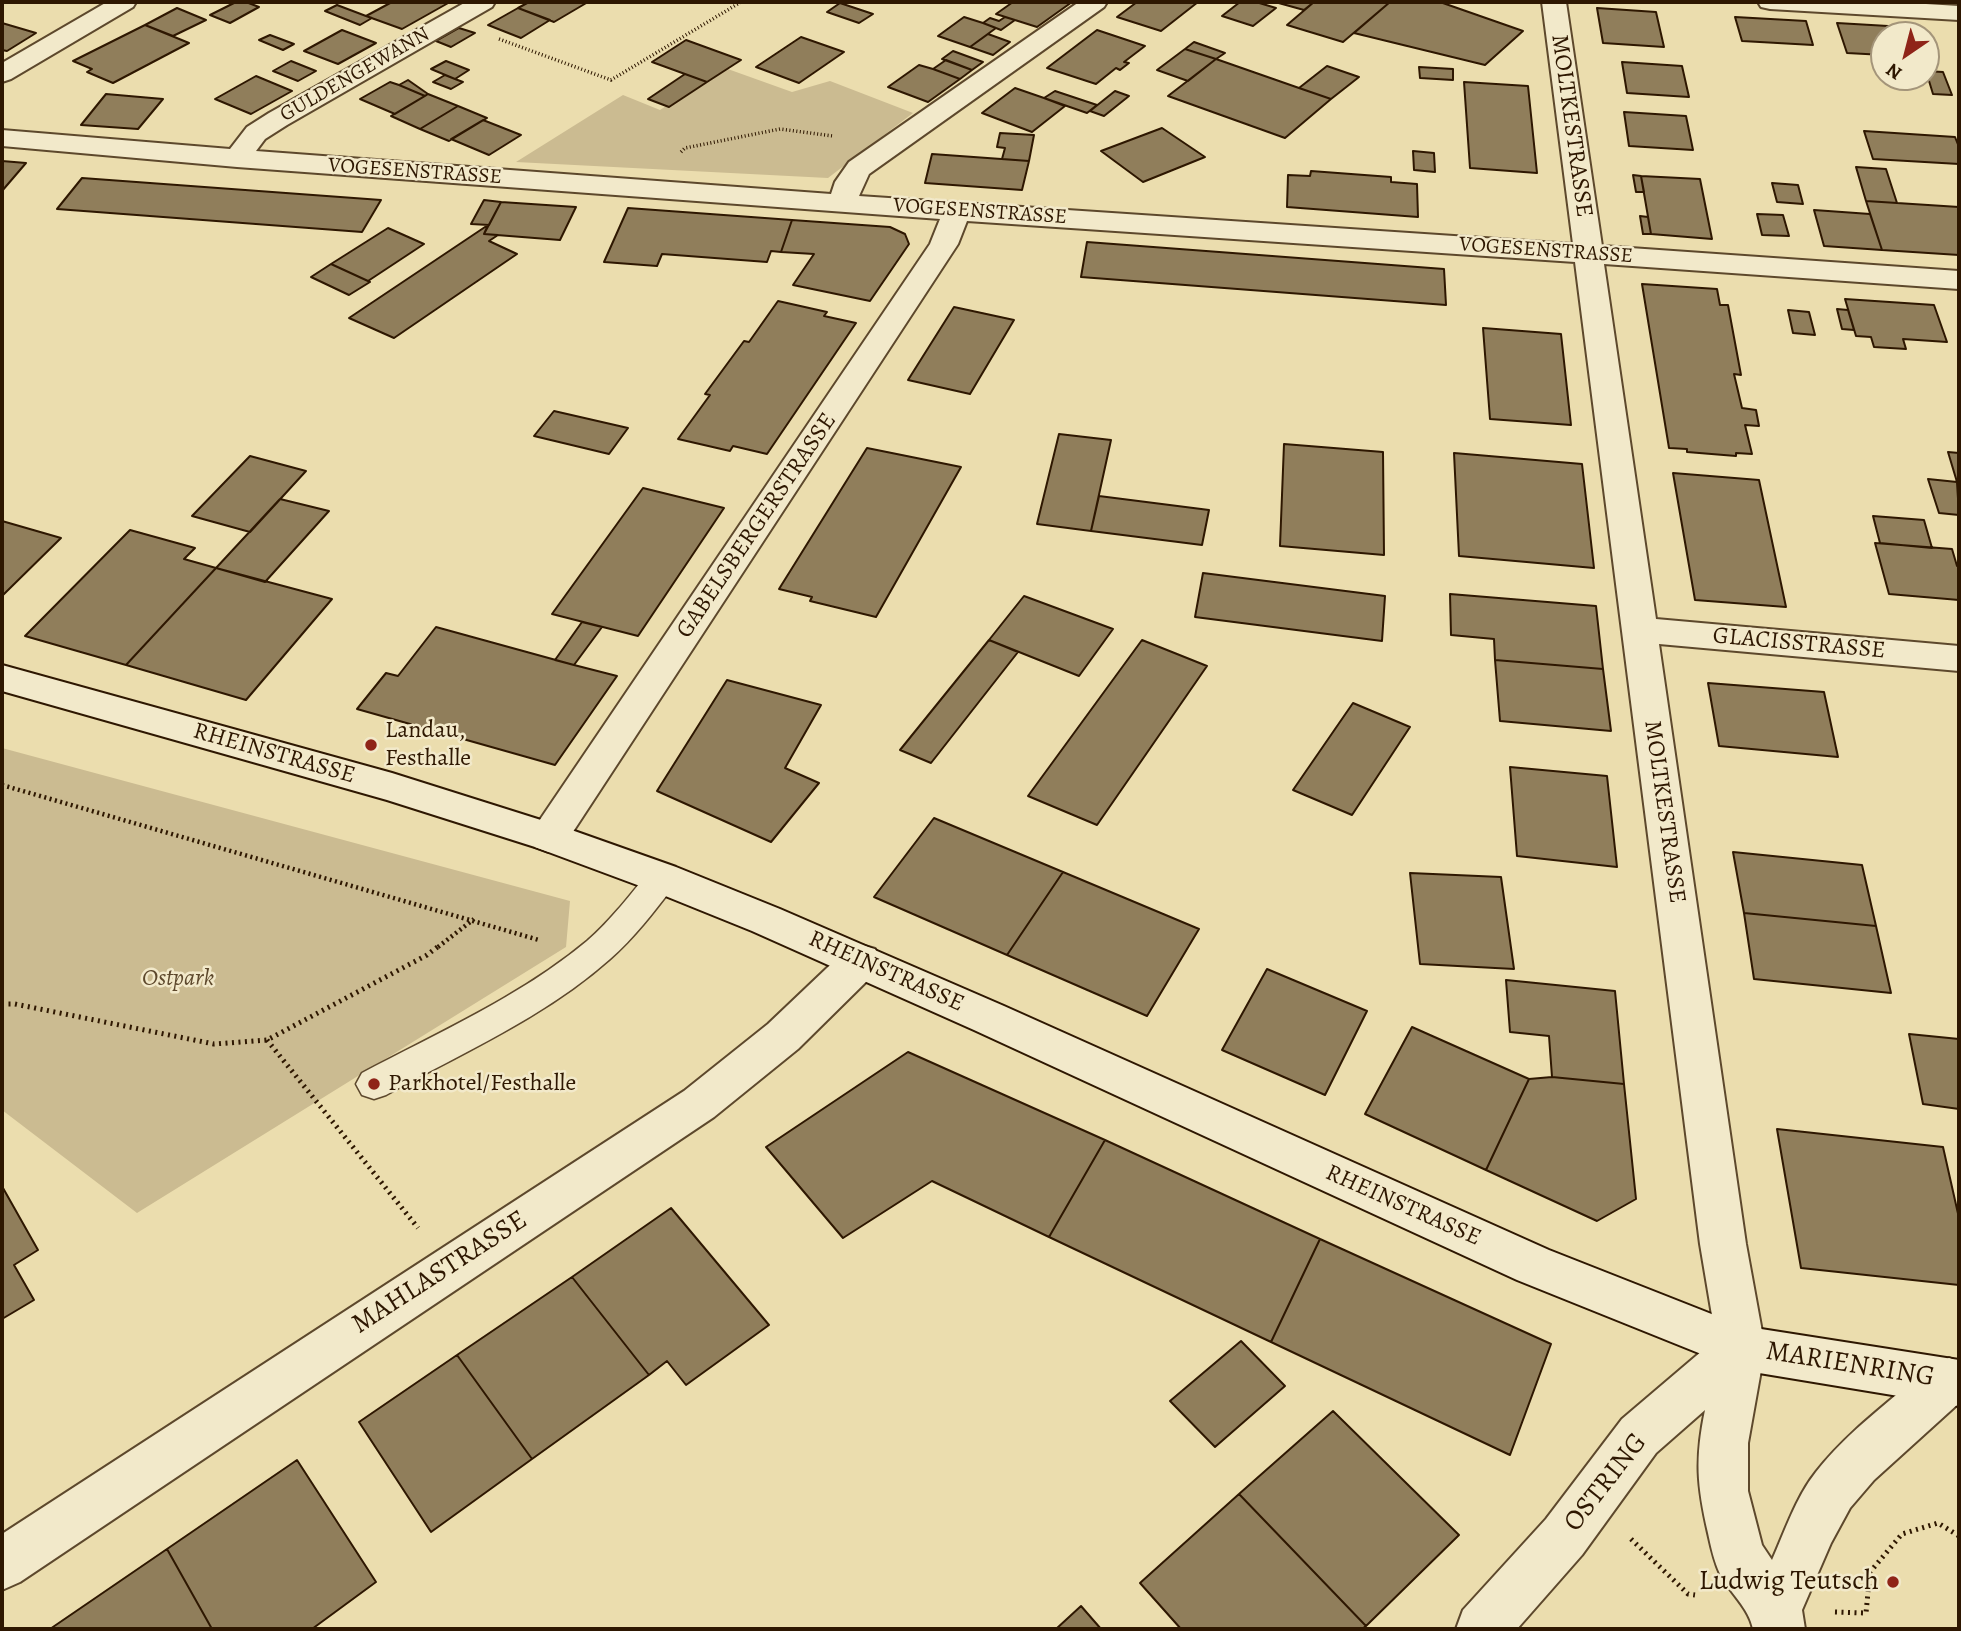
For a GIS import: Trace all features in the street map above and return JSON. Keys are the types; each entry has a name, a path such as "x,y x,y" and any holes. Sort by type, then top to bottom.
{"street":[{"path":"2,74 124,2"},
{"name":"GULDENGEWANN","path":"237,159 256,133 482,2"},
{"path":"843,202 853,175 1096,2"},
{"name":"MOLTKESTRASSE","path":"1554,2 1723,1244 1741,1348 1723,1443 1723,1491 1739,1556 1778,1620"},
{"path":"1770,2 1959,13"},
{"name":"VOGESENSTRASSE","path":"2,138 237,159 1959,280"},
{"name":"GABELSBERGERSTRASSE","path":"549,837 937,256 957,211"},
{"name":"GLACISSTRASSE","path":"1639,630 1959,658"},
{"name":"RHEINSTRASSE","path":"2,678 392,787 549,837 662,878 860,961 1496,1249 1741,1348"},
{"name":"MAHLASTRASSE","path":"2,1564 448,1266 699,1104 803,1022 860,961"},
{"name":"MARIENRING","path":"1741,1348 1954,1382"},
{"name":"OSTRING","path":"1482,1629 1592,1503 1639,1437 1741,1348"},
{"path":"1778,1620 1813,1525 1832,1491 1856,1463 1954,1382"}],"lane":[{"path":"374,1084 541,990 591,956 626,923 662,878"}],"path":[{"path":"449,20 611,80 740,2"},
{"path":"644,188 685,148 780,130 893,144"},
{"path":"2,785 474,919 591,956"},
{"path":"2,1004 15,1004 214,1044 267,1040 427,955 474,919"},
{"path":"267,1040 448,1266"},
{"path":"1592,1503 1688,1594 1778,1620 1866,1613 1870,1572 1902,1534 1938,1523 1959,1536"}],"green space":[{"path":"725,68 792,92 830,81 913,113 828,178 516,162 623,95 660,110"},
{"name":"Ostpark","path":"2,748 570,901 566,947 137,1213 2,1110"}],"building":[{"path":"236,2 246,2 259,7 230,23 210,15"},
{"path":"392,2 450,2 402,29 366,16"},
{"path":"529,2 588,2 554,22 518,8"},
{"path":"1013,2 1072,2 1037,27 996,14"},
{"path":"1137,2 1198,2 1161,31 1117,17"},
{"path":"1240,2 1256,2 1276,8 1253,26 1222,16"},
{"path":"1275,2 1314,2 1304,10"},
{"path":"1314,2 1390,2 1343,42 1287,25"},
{"path":"1390,2 1440,2 1523,31 1485,65 1354,33"},
{"path":"840,3 873,14 859,23 827,12"},
{"path":"337,5 372,18 360,25 325,11"},
{"path":"177,8 206,20 173,36 145,25"},
{"path":"518,8 550,20 521,38 488,25"},
{"path":"1597,8 1656,12 1664,47 1603,43"},
{"path":"964,17 996,28 970,47 938,36"},
{"path":"1005,17 1015,20 1001,30 983,23 990,18 999,21"},
{"path":"1735,17 1806,21 1813,45 1742,41"},
{"path":"2,23 36,33 7,51 2,50"},
{"path":"1837,23 1870,25 1870,54 1847,53"},
{"path":"145,25 189,43 113,83 87,72 92,69 73,61"},
{"path":"459,28 475,33 451,47 436,41"},
{"path":"342,30 376,43 338,64 304,51"},
{"path":"1097,30 1145,46 1124,62 1129,63 1120,70 1116,68 1096,84 1047,68"},
{"path":"988,34 1010,42 993,55 970,47"},
{"path":"270,35 294,44 283,50 259,40"},
{"path":"801,37 844,52 799,83 756,67"},
{"path":"686,40 741,60 707,82 652,62"},
{"path":"1194,42 1225,53 1216,59 1185,49"},
{"path":"1185,49 1216,59 1188,81 1157,70"},
{"path":"953,51 983,62 972,70 942,59"},
{"path":"1216,59 1331,99 1285,138 1168,96"},
{"path":"946,60 972,70 960,79 933,69"},
{"path":"291,61 316,71 298,81 273,71"},
{"path":"446,61 469,70 455,79 431,69"},
{"path":"1622,62 1682,66 1689,97 1627,93"},
{"path":"919,65 960,79 928,102 888,87"},
{"path":"1327,66 1359,77 1331,99 1299,88"},
{"path":"1419,67 1453,69 1453,80 1420,78"},
{"path":"1940,72 1943,72 1952,95 1933,94 1932,91 1940,91"},
{"path":"685,74 707,82 669,107 648,99"},
{"path":"445,75 463,82 451,89 433,82"},
{"path":"256,76 292,91 251,114 215,99"},
{"path":"408,80 428,94 425,96 399,85"},
{"path":"390,82 425,96 395,114 360,99"},
{"path":"1464,82 1528,86 1537,173 1470,168"},
{"path":"1015,88 1065,106 1032,132 982,113"},
{"path":"1055,91 1097,105 1087,113 1044,98"},
{"path":"1115,91 1129,96 1104,116 1090,111"},
{"path":"106,94 163,99 138,129 81,125"},
{"path":"428,94 458,106 420,129 391,116"},
{"path":"458,106 487,118 449,141 420,129"},
{"path":"1624,112 1686,116 1693,150 1629,146"},
{"path":"483,120 521,135 489,155 451,139"},
{"path":"1162,128 1205,157 1143,182 1101,151"},
{"path":"1864,131 1955,137 1959,147 1959,164 1873,159"},
{"path":"1000,133 1034,135 1029,161 1002,159 1005,148 997,147"},
{"path":"1413,151 1434,153 1435,172 1414,170"},
{"path":"932,154 1029,161 1022,190 925,183"},
{"path":"2,161 26,163 2,191"},
{"path":"1856,167 1886,169 1897,203 1866,201"},
{"path":"1311,171 1391,177 1391,182 1417,184 1418,217 1287,207 1288,175 1310,176"},
{"path":"1633,175 1641,176 1644,192 1636,192"},
{"path":"1641,176 1700,179 1712,239 1651,234"},
{"path":"82,178 381,200 362,232 57,209"},
{"path":"1772,183 1798,185 1803,204 1777,202"},
{"path":"484,200 501,202 489,225 471,224"},
{"path":"1866,201 1959,207 1959,255 1882,250"},
{"path":"501,202 576,207 560,240 484,234"},
{"path":"628,208 792,220 781,252 771,251 767,262 662,254 657,266 604,262"},
{"path":"1814,210 1870,214 1882,250 1824,246"},
{"path":"1757,214 1783,215 1789,236 1762,235"},
{"path":"1640,216 1648,217 1651,234 1643,234"},
{"path":"792,220 890,227 905,234 909,244 870,301 793,285 814,254 781,252"},
{"path":"488,225 484,234 498,235 489,241 517,254 394,338 349,318"},
{"path":"388,228 424,244 368,281 331,264"},
{"path":"1087,242 1444,269 1446,305 1081,277"},
{"path":"331,264 370,282 349,295 311,277"},
{"path":"1642,284 1717,289 1720,305 1728,305 1741,375 1734,374 1742,408 1756,410 1759,426 1745,425 1752,454 1736,453 1736,456 1669,448"},
{"path":"1845,299 1934,305 1947,342 1903,339 1906,349 1874,347 1871,337 1856,336"},
{"path":"778,301 827,312 824,316 856,323 767,454 733,446 730,451 678,439 710,395 705,394 744,341 749,342"},
{"path":"954,307 1014,320 970,394 908,380"},
{"path":"1837,309 1848,310 1854,330 1842,329"},
{"path":"1788,310 1809,312 1815,335 1793,333"},
{"path":"1483,328 1561,334 1571,425 1490,419"},
{"path":"554,411 628,428 609,454 534,436"},
{"path":"1059,434 1111,440 1091,531 1037,524"},
{"path":"1284,444 1383,452 1384,555 1280,546"},
{"path":"867,448 961,467 876,617 810,601 812,597 779,589"},
{"path":"1948,452 1959,453 1959,482 1957,482"},
{"path":"1454,453 1582,464 1594,568 1459,556"},
{"path":"250,456 306,471 250,532 192,516"},
{"path":"1673,473 1759,480 1786,607 1695,600"},
{"path":"1928,479 1957,482 1959,515 1939,513"},
{"path":"643,488 724,508 638,636 552,614"},
{"path":"1099,496 1209,510 1202,545 1091,531"},
{"path":"280,499 329,511 265,582 216,568"},
{"path":"1873,516 1924,520 1932,548 1880,543"},
{"path":"2,521 61,538 2,596"},
{"path":"130,530 195,548 184,559 216,568 126,665 25,636"},
{"path":"1875,543 1952,549 1959,566 1959,600 1889,594"},
{"path":"216,568 332,599 246,700 126,665"},
{"path":"1203,573 1385,596 1382,641 1195,617"},
{"path":"1450,594 1596,606 1603,669 1495,660 1494,639 1451,635"},
{"path":"1024,596 1113,629 1079,676 989,640"},
{"path":"582,622 602,627 574,665 555,660"},
{"path":"436,627 617,676 555,765 357,709 386,673 398,676"},
{"path":"989,640 1018,652 931,763 900,750"},
{"path":"1142,640 1207,666 1097,825 1028,796"},
{"path":"1495,660 1603,669 1611,731 1500,721"},
{"path":"727,680 821,705 785,768 819,783 771,842 657,791"},
{"path":"1708,683 1824,692 1838,757 1719,746"},
{"path":"1353,703 1410,727 1352,815 1293,790"},
{"path":"1510,767 1607,776 1617,867 1517,856"},
{"path":"934,818 1063,872 1007,955 874,897"},
{"path":"1733,852 1862,865 1876,926 1744,913"},
{"path":"1063,872 1199,929 1147,1016 1007,955"},
{"path":"1410,873 1501,877 1514,969 1420,964"},
{"path":"1744,913 1876,926 1891,993 1754,979"},
{"path":"1267,969 1367,1011 1325,1095 1222,1050"},
{"path":"1506,980 1615,991 1624,1084 1552,1077 1549,1036 1510,1032"},
{"path":"1412,1027 1529,1079 1486,1170 1365,1114"},
{"path":"1909,1034 1959,1039 1959,1109 1923,1104"},
{"path":"908,1052 1105,1140 1049,1237 932,1181 843,1238 766,1147"},
{"path":"1552,1077 1624,1084 1636,1199 1597,1221 1486,1170 1529,1079"},
{"path":"1777,1129 1943,1147 1959,1218 1959,1285 1801,1268"},
{"path":"1105,1140 1320,1239 1271,1342 1049,1237"},
{"path":"3,1188 38,1250 14,1265 34,1300 2,1319"},
{"path":"671,1208 769,1325 686,1385 667,1361 649,1375 572,1277"},
{"path":"1320,1239 1551,1344 1510,1455 1271,1342"},
{"path":"572,1277 649,1375 532,1459 457,1355"},
{"path":"1241,1341 1285,1386 1215,1447 1170,1401"},
{"path":"457,1355 532,1459 431,1532 359,1422"},
{"path":"1333,1411 1459,1535 1366,1626 1239,1494"},
{"path":"297,1460 376,1582 312,1629 212,1629 167,1549"},
{"path":"1239,1494 1366,1626 1362,1629 1181,1629 1140,1583"},
{"path":"167,1549 212,1629 50,1629"},
{"path":"1081,1606 1101,1629 1056,1629"}],"place":[{"name":"Landau, Festhalle","path":"371,745"},
{"name":"Parkhotel/Festhalle","path":"374,1084"},
{"name":"Ludwig Teutsch","path":"1893,1582"}]}
